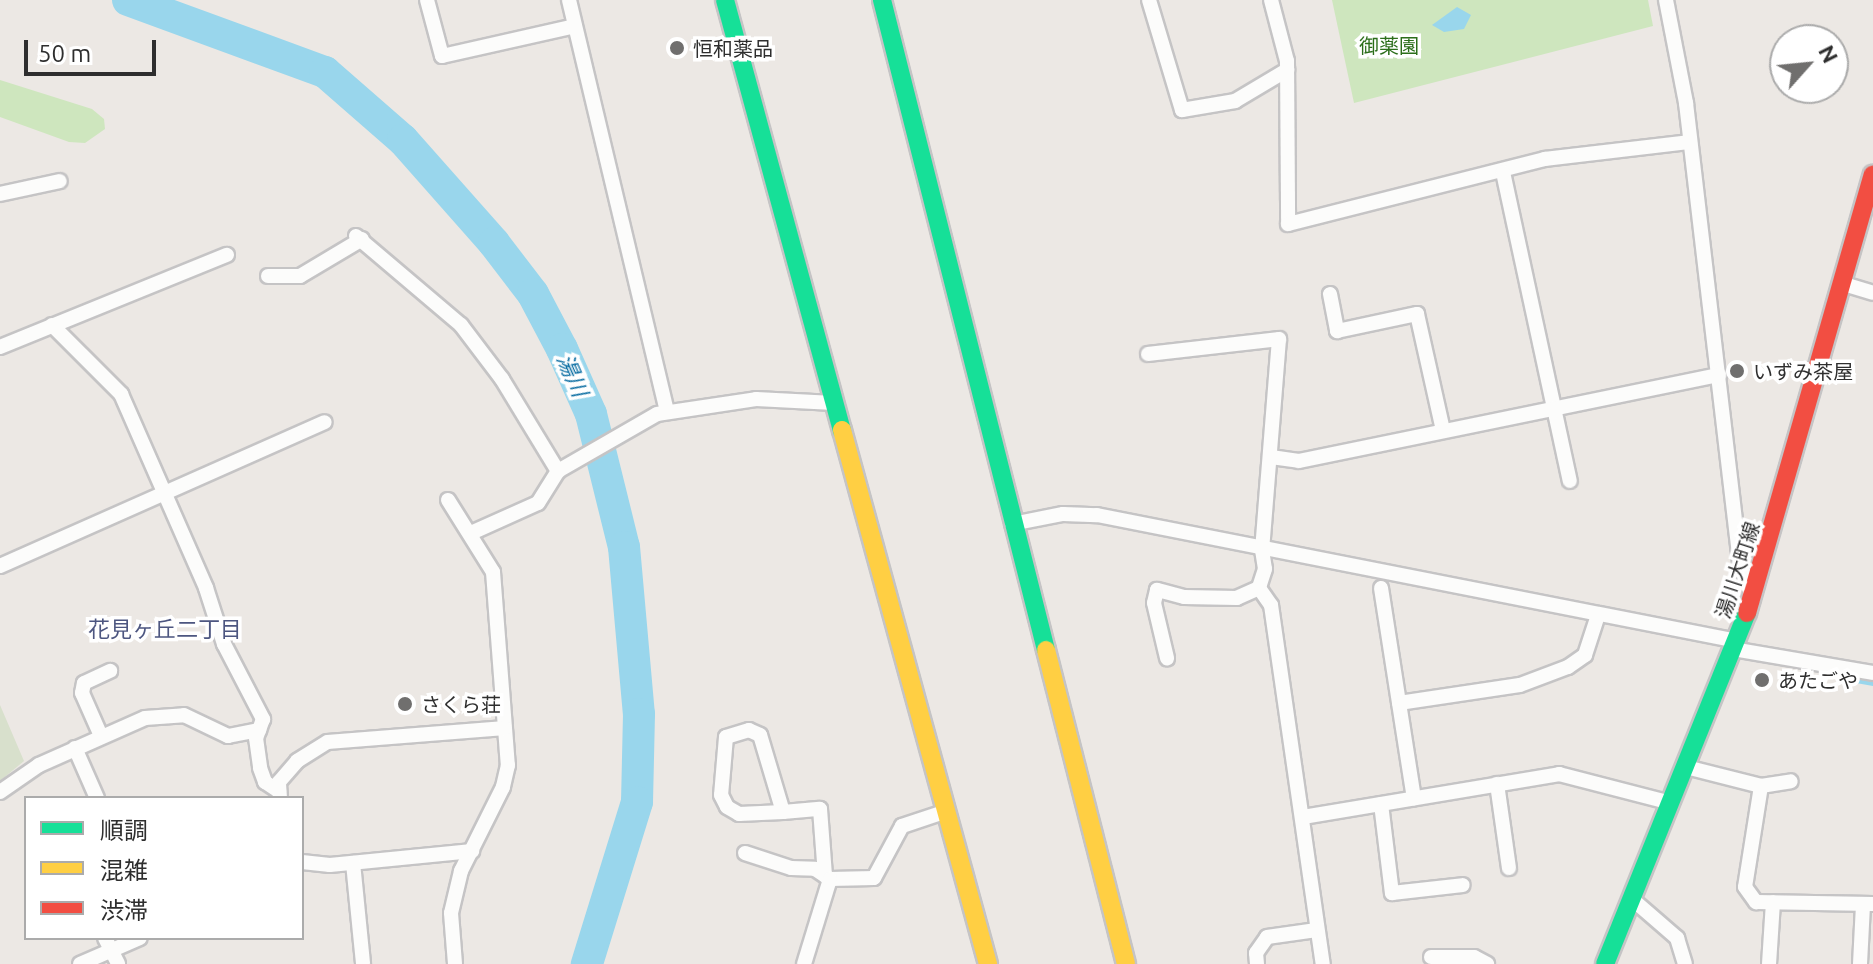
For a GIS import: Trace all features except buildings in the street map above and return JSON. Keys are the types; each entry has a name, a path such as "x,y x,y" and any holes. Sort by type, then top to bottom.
{"street":[{"path":"427,0 442,56 575,26"},
{"path":"569,0 662,412"},
{"path":"725,0 988,964"},
{"path":"882,0 1012,524 1126,964"},
{"path":"1149,0 1182,110 1235,101 1287,70"},
{"path":"1271,0 1287,70 1288,224 1566,156 1690,142"},
{"path":"1666,0 1690,142 1740,562 1753,599"},
{"path":"1503,172 1557,407 1570,481"},
{"name":"湯川大町線","path":"1605,964 1753,599 1873,175"},
{"path":"0,194 60,181"},
{"path":"268,276 300,276 359,237 461,325 502,379 558,471"},
{"path":"0,347 227,255"},
{"path":"1844,284 1873,293"},
{"path":"1330,294 1337,331 1417,314 1443,430"},
{"path":"52,325 118,389 224,644 263,719 259,730 260,768 265,782 279,794"},
{"path":"1148,354 1279,339 1262,550 1265,569 1259,588 1237,598 1184,597 1157,590 1154,603 1167,658"},
{"path":"1271,457 1299,461 1719,375"},
{"path":"471,533 538,503 558,471 662,412 756,399 834,403"},
{"path":"0,566 165,496 325,422"},
{"path":"448,500 493,572 508,765 503,787 461,871 451,913 455,964"},
{"path":"1012,524 1080,513 1598,615 1873,673"},
{"path":"1259,588 1271,605 1323,964"},
{"path":"1381,588 1414,798"},
{"path":"1399,703 1520,685 1568,667 1585,655 1598,615"},
{"path":"101,736 82,693 84,683 110,671"},
{"path":"0,792 75,748 167,713 228,736 259,730"},
{"path":"279,794 279,782 297,761 328,742 504,728"},
{"path":"783,812 760,735 749,730 726,737 721,795 727,807 739,814 783,812 820,809 827,877 804,964"},
{"path":"75,748 96,796"},
{"path":"1686,767 1761,786 1791,781"},
{"path":"1303,817 1559,774 1671,803"},
{"path":"1497,784 1509,868"},
{"path":"1761,786 1745,887 1756,902 1868,904 1860,964"},
{"path":"1381,804 1392,893 1463,885"},
{"path":"745,853 827,877 874,878 902,826 947,811"},
{"path":"304,864 307,867 472,851"},
{"path":"353,863 363,964"},
{"path":"1632,899 1677,938 1685,964"},
{"path":"1769,964 1773,902"},
{"path":"1257,964 1256,953 1267,937 1317,930"},
{"path":"80,964 136,940"},
{"path":"1431,957 1474,957 1487,964"}],"green space":[{"name":"御薬園","path":"1332,0 1648,0 1653,26 1354,103"},
{"path":"0,80 92,109 104,119 105,129 85,143 69,142 0,117"},
{"path":"0,705 24,761 0,781"}],"water":[{"path":"1457,7 1471,15 1464,29 1444,32 1432,25"}],"waterway":[{"name":"湯川","path":"128,0 325,72 403,140 494,243 533,294 562,349 591,414 624,547 639,714 637,802 587,964"},
{"path":"1839,677 1873,683"}],"traffic: fast":[{"path":"725,0 842,430"},
{"path":"882,0 1046,650"},
{"path":"1605,964 1747,613"}],"traffic: slow":[{"path":"842,430 988,964"},
{"path":"1046,650 1126,964"}],"traffic: jam":[{"path":"1747,613 1873,175"}],"place":[{"name":"恒和薬品","path":"677,48"},
{"name":"いずみ茶屋","path":"1737,371"},
{"name":"あたごや","path":"1762,680"},
{"name":"さくら荘","path":"405,704"}],"district":[{"name":"花見ヶ丘二丁目","path":"165,629"}]}
